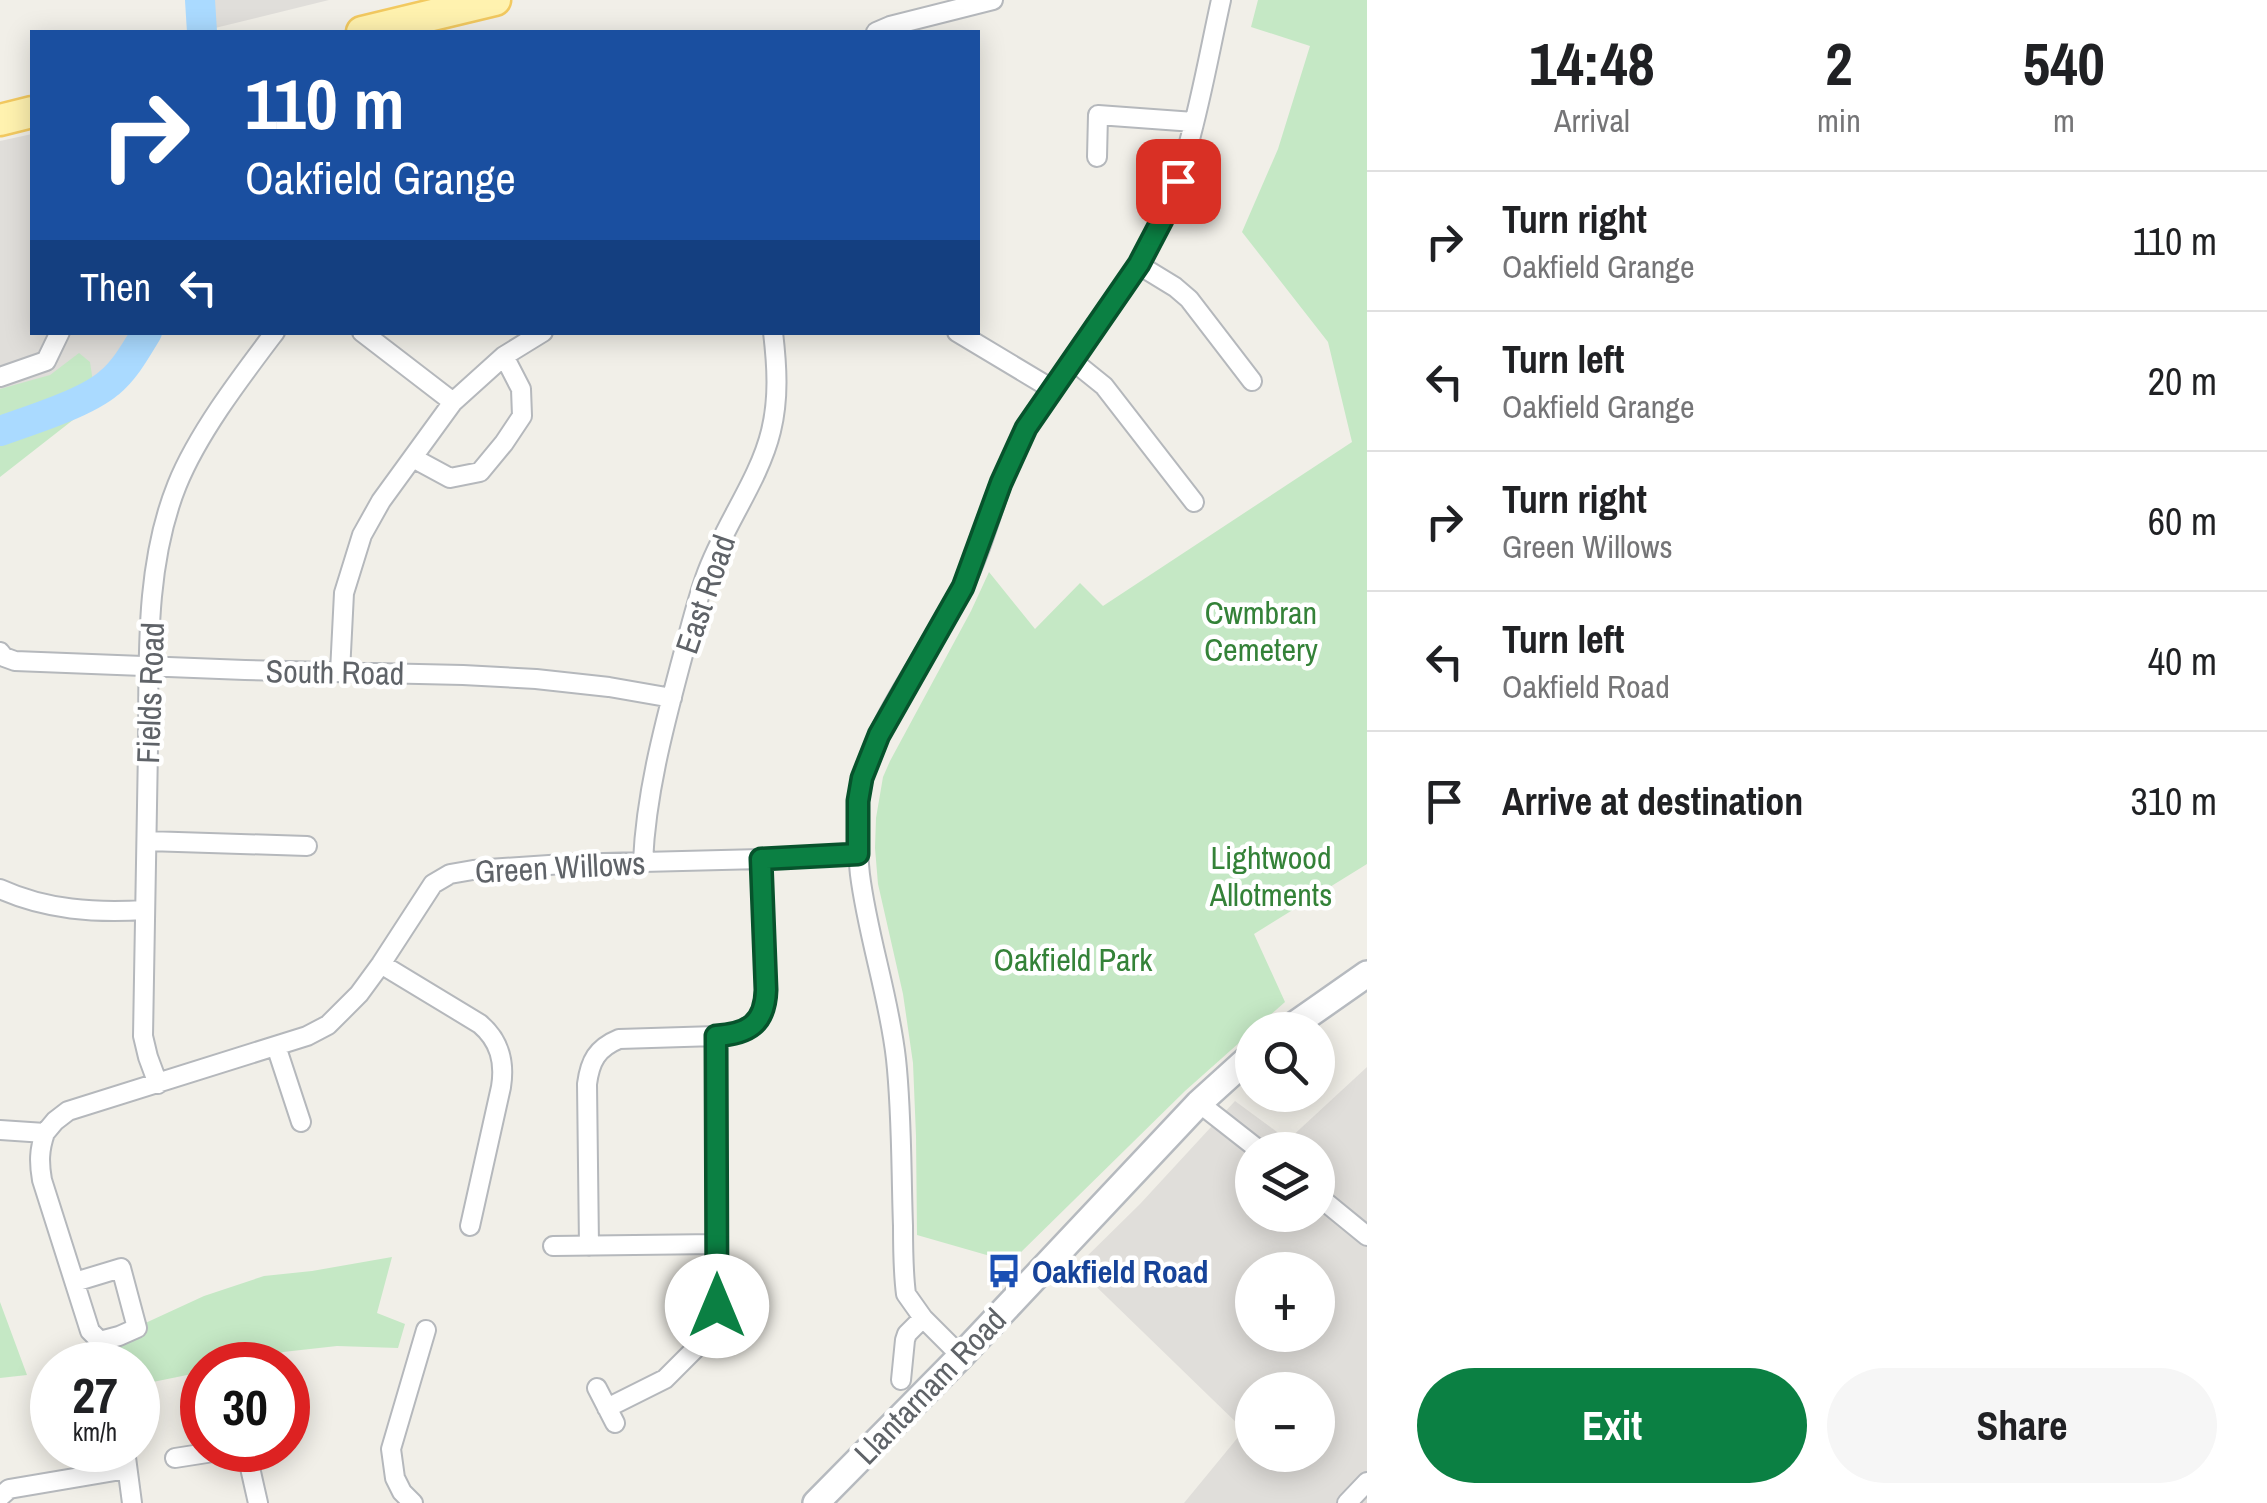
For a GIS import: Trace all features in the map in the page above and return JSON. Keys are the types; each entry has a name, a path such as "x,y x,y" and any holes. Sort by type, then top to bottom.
{"main road":[{"path":"370,30 495,0"},
{"path":"0,120 30,112"}],"street":[{"path":"881,30 993,0"},
{"path":"961,1356 923,1318 905,1286 896,1061 861,893 858,801 870,757 890,714 963,587 1026,428 1139,264 1174,191 1221,0"},
{"path":"1098,156 1098,114 1194,122"},
{"path":"1139,264 1190,299 1252,381"},
{"path":"0,377 46,361 59,335"},
{"name":"Fields Road","path":"158,1084 144,1036 153,588 161,536 178,484 205,433 273,335"},
{"path":"366,335 453,402"},
{"path":"340,672 344,593 350,567 381,501 453,402 504,356 537,335"},
{"name":"East Road","path":"643,862 651,790 705,576 758,468 770,434 778,370 773,335"},
{"path":"962,335 1052,390"},
{"path":"413,458 450,478 480,472 522,416 521,388 504,356"},
{"path":"1073,362 1104,386 1194,502"},
{"name":"South Road","path":"0,652 15,662 463,675 536,680 672,698"},
{"path":"146,841 307,846"},
{"name":"Green Willows","path":"45,1133 68,1111 276,1046 328,1025 359,994 432,884 450,874 502,868 858,854"},
{"path":"589,1246 587,1084 592,1059 607,1044 619,1039 745,1032 760,1018 766,990 761,859"},
{"path":"0,912 4,891 92,912 144,910"},
{"path":"381,964 480,1024 499,1049 501,1087 470,1226"},
{"path":"1312,1012 1367,974"},
{"path":"597,1388 611,1416 665,1379 712,1329 717,1306 716,1036"},
{"path":"276,1046 301,1122"},
{"name":"Llantarnam Road","path":"816,1503 961,1356 1199,1103 1235,1070"},
{"path":"1199,1103 1236,1132"},
{"path":"0,1130 45,1133 40,1148 42,1180 90,1331 100,1341 138,1328 120,1268 75,1282"},
{"path":"1335,1210 1367,1236"},
{"path":"554,1246 716,1244"},
{"path":"901,1380 907,1334 923,1318"},
{"path":"413,1503 395,1478 391,1449 426,1330"},
{"path":"175,1458 180,1457"},
{"path":"0,1497 10,1489 76,1472"},
{"path":"128,1472 132,1503"},
{"path":"251,1472 258,1503"},
{"path":"1347,1503 1367,1482"}],"shaded area":[{"path":"204,0 329,0 211,29"},
{"path":"30,134 30,335 150,335 72,413 0,435 0,141"},
{"path":"1367,1067 1367,1503 1184,1503 1235,1441 1235,1472 1335,1472 1335,1372 1235,1372 1235,1421 1076,1267 1235,1101 1235,1112 1250,1112 1277,1132 1235,1132 1235,1232 1335,1232 1335,1132 1297,1132 1318,1112 1335,1112 1335,1097"}],"green space":[{"name":"Oakfield Park","path":"1258,0 1367,0 1367,864 1254,934 1285,1002 1274,1012 1235,1012 1235,1046 1011,1262 917,1235 913,1063 903,994 878,884 875,848 883,777 989,572 1035,629 1080,583 1103,606 1352,442 1328,342 1242,232 1278,149 1310,46 1251,27"},
{"path":"79,353 90,362 96,402 0,477 0,389 50,375"},
{"path":"392,1257 377,1313 405,1324 398,1348 310,1349 310,1342 180,1342 180,1376 160,1381 160,1342 116,1342 115,1337 204,1296 264,1276"},
{"path":"0,1302 27,1375 0,1378"}],"waterway":[{"path":"200,0 202,30"},
{"path":"0,431 57,411 99,390 120,372 145,335"}],"place":[{"name":"Oakfield Road","path":"1004,1271"}],"route":[{"path":"717,1306 716,1036 745,1032 764,1010 761,859 858,854 862,778 879,735 963,587 1026,428 1139,264 1178,181"}],"park label":[{"name":"Cwmbran Cemetery","path":"1261,630"},
{"name":"Lightwood Allotments","path":"1271,876"}]}
